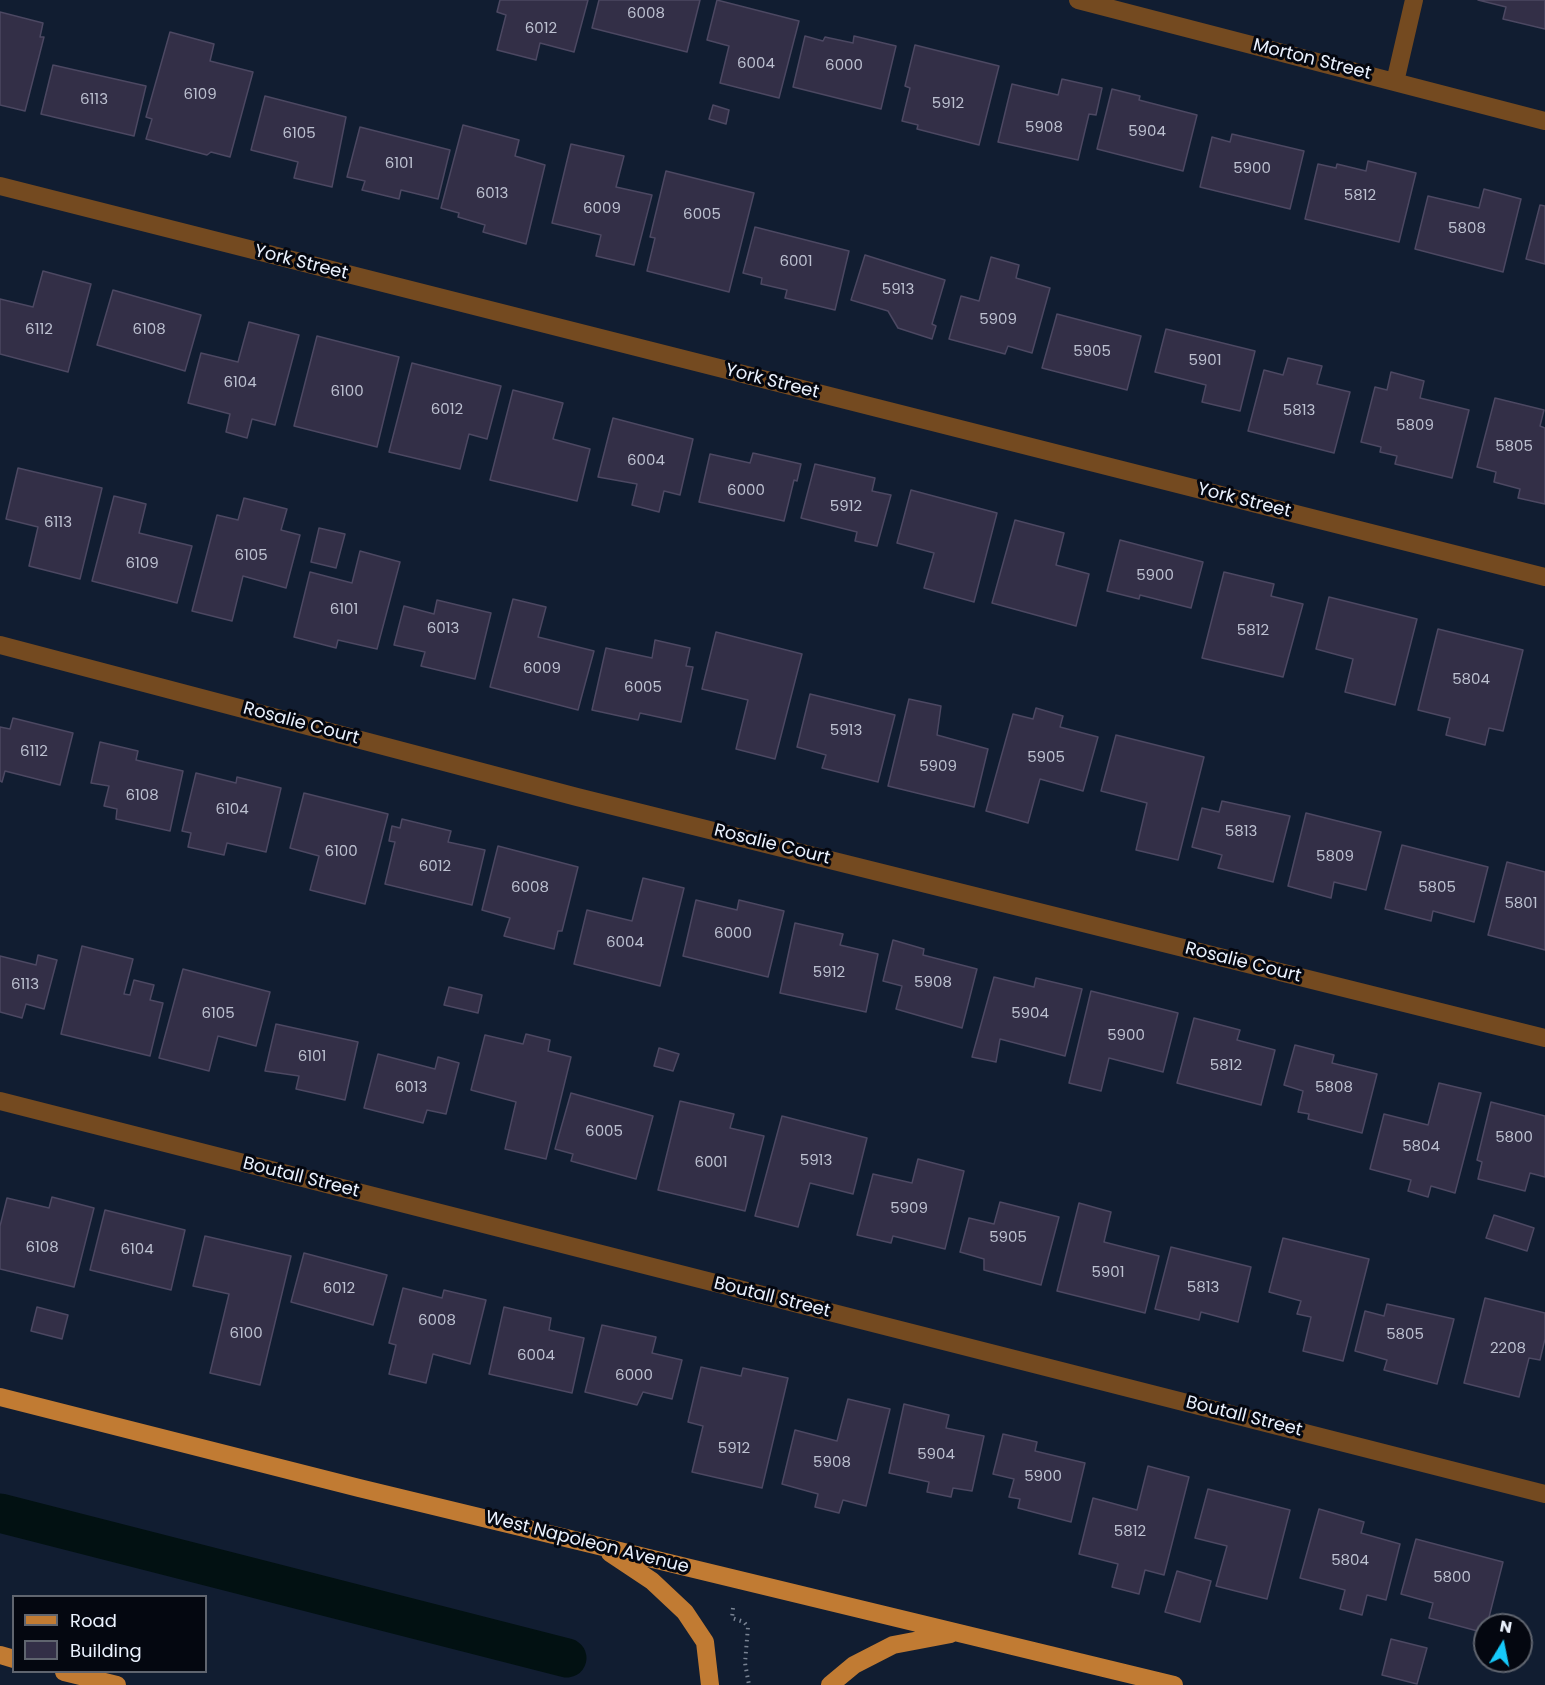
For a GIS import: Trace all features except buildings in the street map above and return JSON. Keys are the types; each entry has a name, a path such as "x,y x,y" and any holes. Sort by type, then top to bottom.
{"main road":[{"name":"West Napoleon Avenue","path":"0,1397 738,1580 1174,1685"},
{"path":"600,1546 652,1581 685,1612 705,1642 710,1685"},
{"path":"830,1685 854,1665 893,1645 959,1633"},
{"path":"72,1673 117,1685"}],"street":[{"name":"Morton Street","path":"1078,0 1545,121"},
{"path":"1395,82 1414,0"},
{"name":"York Street","path":"0,186 1545,577"},
{"name":"Rosalie Court","path":"0,645 577,797 1545,1038"},
{"name":"Boutall Street","path":"0,1101 1545,1494"}],"path":[{"path":"738,1580 732,1618 748,1626 745,1663 749,1685"}],"waterway":[{"path":"0,1513 567,1658"}]}
